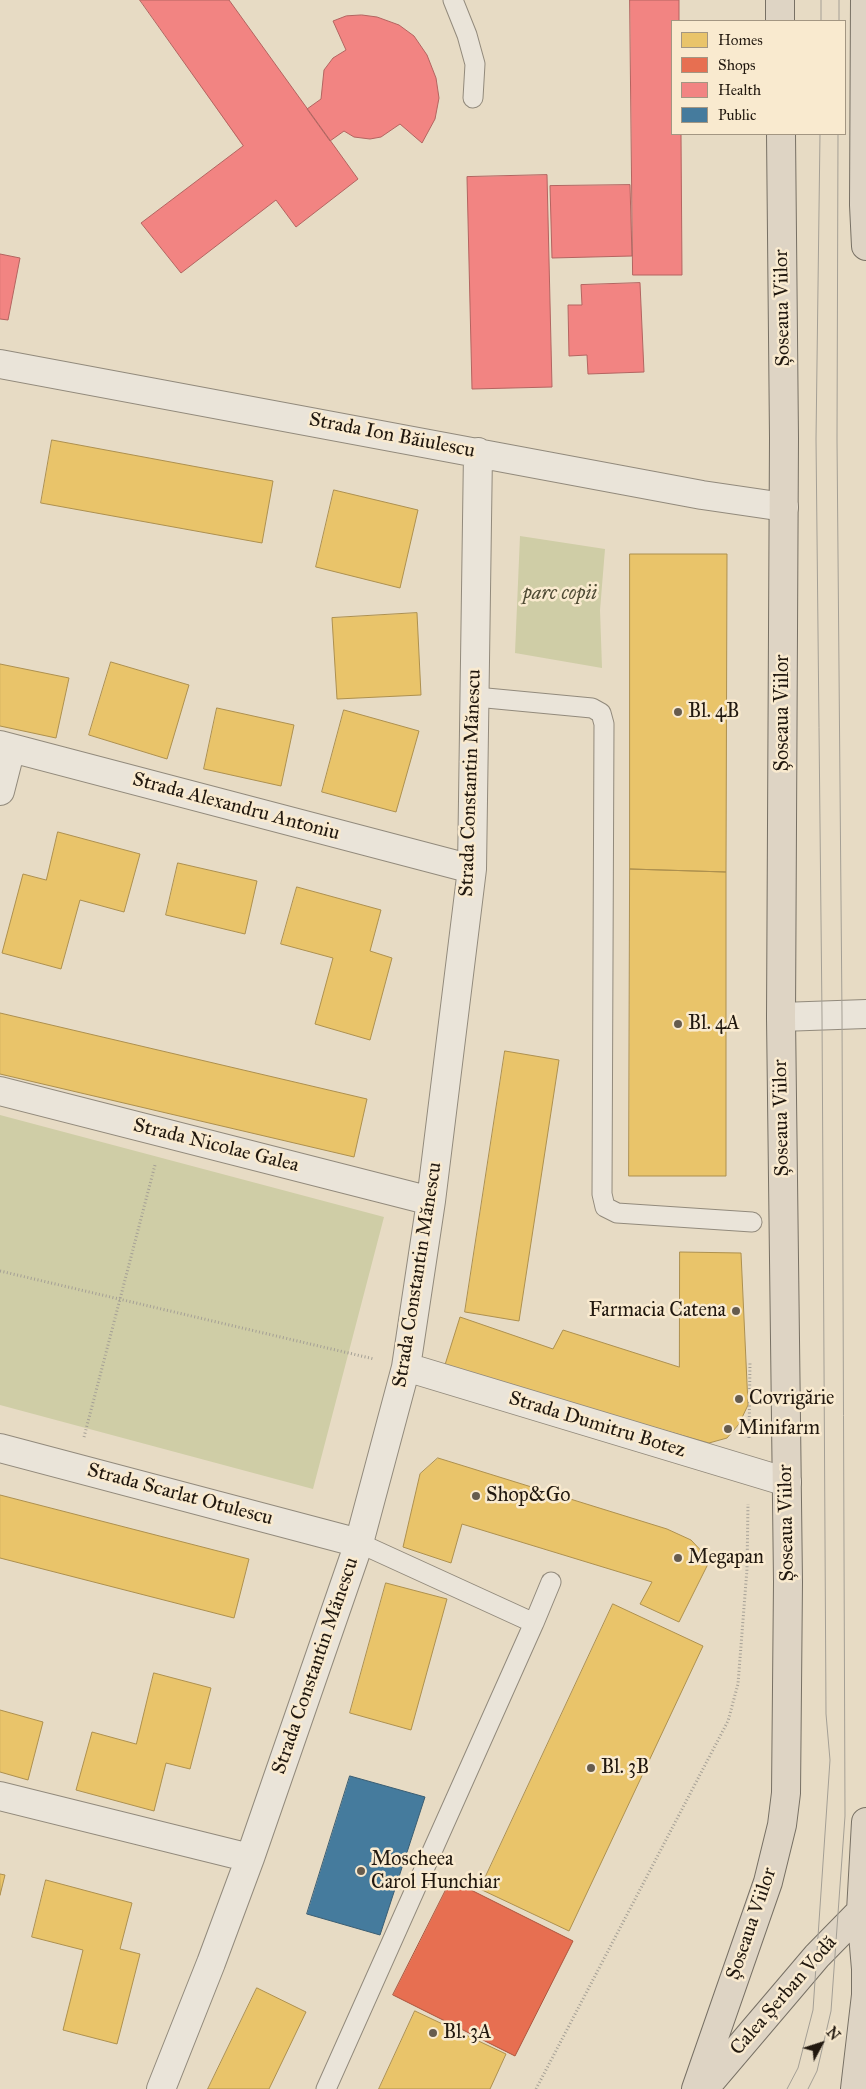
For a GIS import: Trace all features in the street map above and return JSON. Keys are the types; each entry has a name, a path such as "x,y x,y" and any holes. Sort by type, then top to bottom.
{"main road":[{"path":"780,0 780,20"},
{"path":"865,0 866,246"},
{"name":"Șoseaua Viilor","path":"696,2089 768,1882 782,1825 786,1793 788,1582 781,1017 784,507 781,135"},
{"path":"855,2089 866,1996 864,1908 866,1822"},
{"name":"Calea Șerban Vodă","path":"704,2089 812,1962 864,1908"}],"street":[{"name":"Strada Ion Băiulescu","path":"0,364 702,495 784,507"},
{"name":"Strada Constantin Mănescu","path":"161,2089 211,1964 250,1858 359,1543 406,1367 432,1201 472,869 476,697 474,622 478,452"},
{"path":"0,791 6,746"},
{"name":"Strada Alexandru Antoniu","path":"6,746 472,869"},
{"path":"781,1017 866,1014"},
{"name":"Strada Nicolae Galea","path":"0,1091 432,1201"},
{"name":"Strada Dumitru Botez","path":"406,1367 748,1472 787,1482"},
{"name":"Strada Scarlat Otulescu","path":"0,1448 359,1543"},
{"path":"0,1796 250,1858"}],"lane":[{"path":"453,0 467,35 475,64 473,98"},
{"path":"476,697 592,708 601,713 604,724 602,1194 605,1207 617,1213 752,1222"},
{"path":"359,1543 534,1623"},
{"path":"326,2089 551,1582"}],"path":[{"path":"76,1467 163,1133"},
{"path":"0,1271 406,1367"},
{"path":"536,2089 728,1721 738,1684 747,1569 750,1356"}],"green space":[{"name":"parc copii","path":"520,536 605,549 600,610 602,668 515,653"},
{"path":"0,1115 384,1217 313,1489 0,1405"}],"building: Homes":[{"path":"52,440 273,481 262,543 41,503"},
{"path":"334,490 418,510 400,588 316,567"},
{"name":"Bl. 4B","path":"630,554 727,554 726,872 630,869"},
{"path":"417,613 421,695 337,699 332,618"},
{"path":"111,662 189,685 167,759 89,735"},
{"path":"0,664 69,678 56,738 0,726"},
{"path":"217,708 294,725 281,786 204,769"},
{"path":"344,710 419,731 396,812 322,792"},
{"path":"58,832 140,854 124,912 80,900 61,969 2,953 23,874 46,880"},
{"path":"178,863 257,881 245,934 166,915"},
{"name":"Bl. 4A","path":"630,869 726,872 726,1176 629,1176"},
{"path":"297,887 381,910 370,951 392,958 370,1040 315,1024 333,958 281,944"},
{"path":"0,1013 367,1099 354,1157 0,1074"},
{"path":"505,1051 559,1060 519,1321 465,1312"},
{"path":"680,1252 741,1253 748,1405 739,1424 727,1438 709,1443 444,1368 460,1317 553,1349 563,1330 679,1367"},
{"path":"438,1458 667,1529 691,1540 710,1560 679,1622 640,1604 652,1582 462,1524 451,1563 403,1547 420,1474"},
{"path":"0,1495 249,1559 234,1618 0,1558"},
{"path":"386,1583 447,1599 411,1730 350,1713"},
{"name":"Bl. 3B","path":"613,1604 703,1646 569,1931 480,1889"},
{"path":"154,1673 211,1688 190,1769 166,1763 154,1811 76,1790 92,1732 136,1744"},
{"path":"0,1710 43,1722 28,1780 0,1772"},
{"path":"329,1869 335,1872 338,1878 335,1884 329,1887 323,1884 320,1878 323,1872"},
{"path":"0,1874 5,1875 0,1895"},
{"path":"46,1880 132,1903 120,1949 140,1954 117,2044 63,2030 83,1950 32,1937"},
{"path":"257,1988 306,2012 269,2089 208,2089"},
{"name":"Bl. 3A","path":"415,2011 506,2054 490,2089 379,2089"}],"building: Shops":[{"path":"451,1880 573,1941 515,2056 393,1995"}],"building: Health":[{"path":"140,0 229,0 358,179 296,227 276,200 181,273 141,223 243,146"},
{"path":"630,0 679,0 679,20 671,20 671,135 681,135 682,275 633,275"},
{"path":"362,15 377,17 399,25 414,36 427,55 436,78 439,98 435,119 422,143 400,124 381,137 370,139 354,137 344,131 330,141 307,109 321,99 324,70 333,58 346,50 333,21 346,16"},
{"path":"547,175 552,387 472,389 467,177"},
{"path":"630,185 632,256 552,258 550,186"},
{"path":"0,254 20,258 8,320 0,319"},
{"path":"640,283 644,372 588,374 587,355 569,356 568,305 582,305 581,285"}],"building: Public":[{"name":"Moscheea Carol Hunchiar","path":"350,1776 425,1797 380,1935 307,1914"}],"tram line":[{"path":"821,0 821,20"},
{"path":"839,0 839,20"},
{"path":"787,2089 798,2068 813,2010 830,1760 826,1714 816,439 820,135"},
{"path":"808,2089 817,2071 831,2011 845,1816 842,1015 837,439 838,135"}],"place":[{"name":"Bl. 4B","path":"678,712"},
{"name":"Bl. 4A","path":"678,1024"},
{"name":"Farmacia Catena","path":"736,1311"},
{"name":"Covrigărie","path":"739,1399"},
{"name":"Minifarm","path":"728,1429"},
{"name":"Shop&Go","path":"476,1496"},
{"name":"Megapan","path":"678,1558"},
{"name":"Bl. 3B","path":"591,1768"},
{"name":"Moscheea Carol Hunchiar","path":"361,1871"},
{"name":"Bl. 3A","path":"433,2033"}]}
